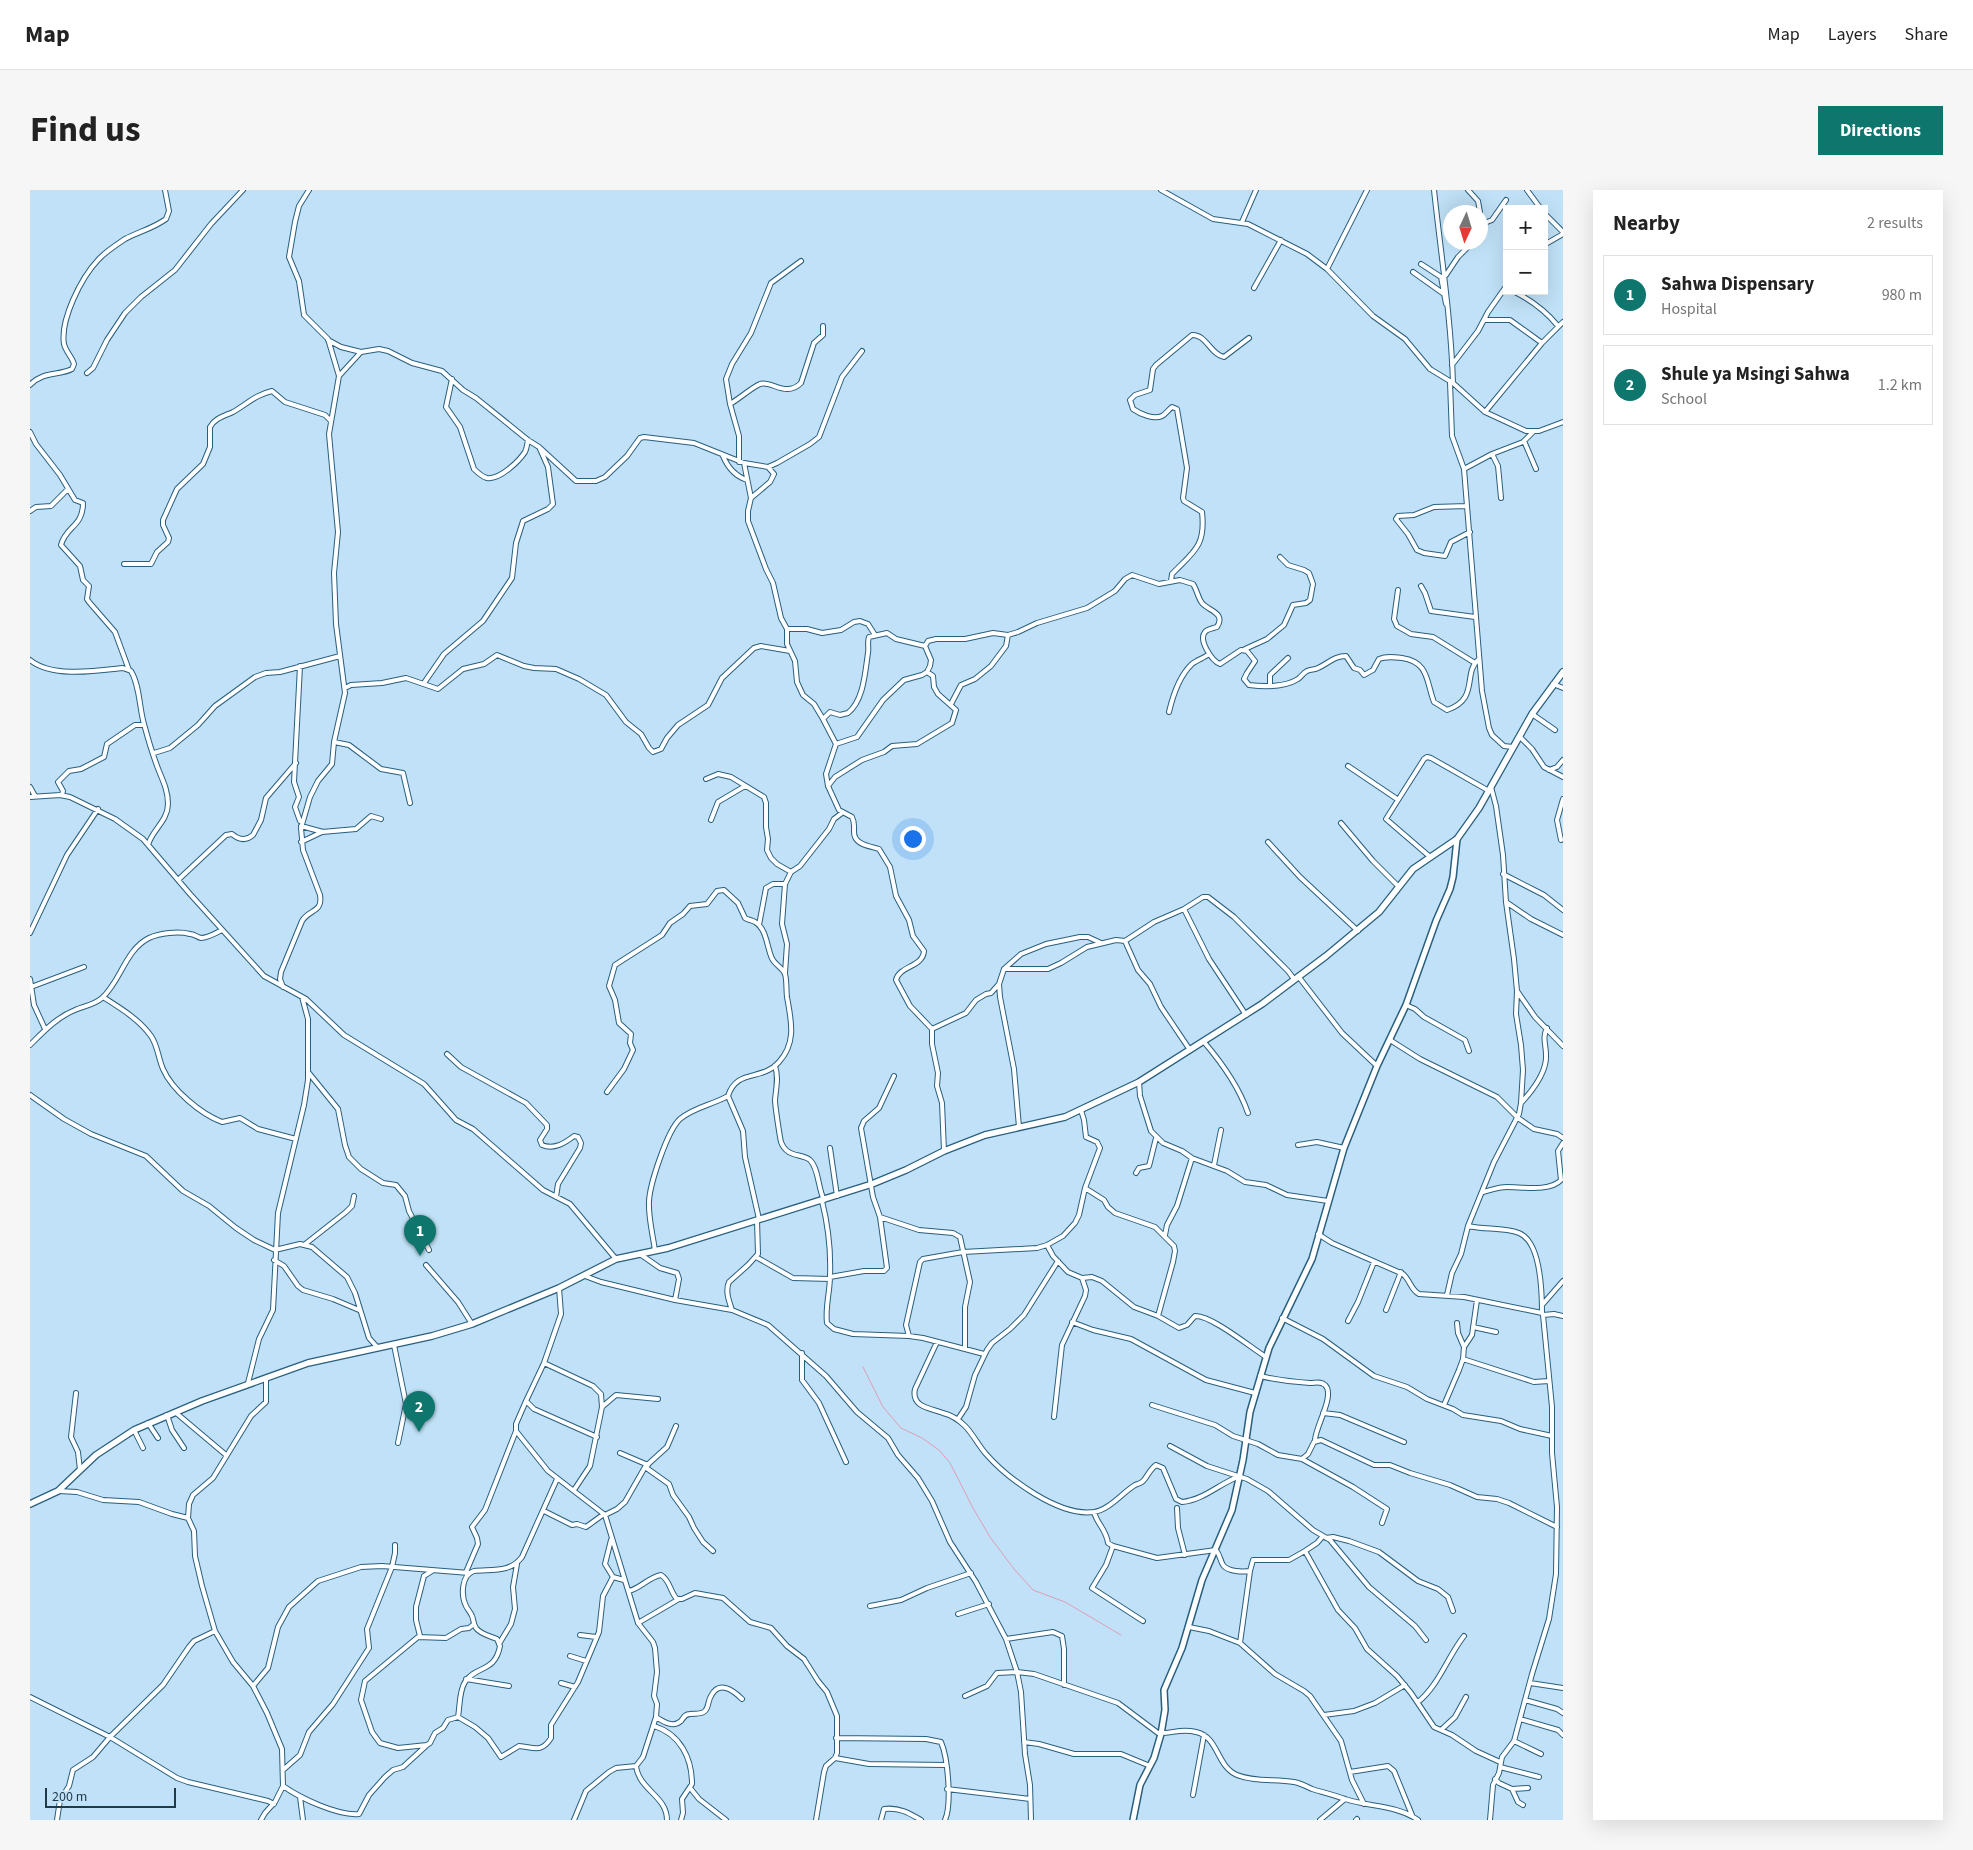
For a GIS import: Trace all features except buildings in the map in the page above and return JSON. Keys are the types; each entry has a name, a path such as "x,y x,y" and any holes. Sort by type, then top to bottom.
{"main road":[{"path":"30,1504 58,1491 96,1455 134,1430 248,1383 308,1364 394,1345 472,1324 559,1288 616,1259 656,1251 837,1196 872,1184 944,1151 986,1135 1065,1117 1139,1082 1262,1004 1358,931 1389,901 1413,869 1429,856 1457,839 1490,789 1532,714 1563,672"}],"street":[{"path":"30,385 49,374 72,369 74,364 65,346 64,332 69,310 83,281 98,260 109,250 125,239 166,218 169,211 166,190"},
{"path":"87,372 93,368 107,340 124,313 175,270 210,224 243,190"},
{"path":"309,190 299,206 289,257 299,281 304,315 328,339 341,347 361,352 379,349 388,351 412,363 442,371 458,386 539,447 574,480 599,480 605,477 627,456 642,437 694,443 741,462 768,467 777,464 819,437 842,377 862,351"},
{"path":"1162,190 1213,219 1242,222 1307,254 1327,269 1373,316 1405,339 1430,369 1451,382 1485,412 1526,431 1533,432"},
{"path":"1242,222 1256,190"},
{"path":"1327,269 1367,190"},
{"path":"1434,190 1440,255 1445,276 1448,306 1452,365 1452,436 1464,469 1470,532 1476,617 1476,661 1489,728 1499,742 1504,746 1514,748"},
{"path":"1468,190 1478,201 1479,205"},
{"path":"1527,190 1538,205"},
{"path":"1488,222 1492,220 1506,200"},
{"path":"1548,217 1563,233 1548,242"},
{"path":"1254,288 1281,240"},
{"path":"1445,276 1465,250"},
{"path":"801,262 771,283 751,333 728,373 726,383 738,436 741,462 751,498 748,521 766,569 774,583 781,618 787,629 787,644 795,661 795,676 798,687 806,698 814,704 836,744 826,774 828,786 836,806 842,813 852,817 855,826 854,833 858,841 868,847 879,849 890,867 896,896 906,913 913,936 924,951 921,960 898,974 896,980 910,1006 932,1029 932,1044 938,1073 937,1086 942,1103 944,1151"},
{"path":"1421,264 1441,277 1448,306"},
{"path":"1413,272 1444,294"},
{"path":"1452,365 1478,331 1503,292"},
{"path":"1520,295 1534,302 1558,326"},
{"path":"1484,320 1510,320 1542,343"},
{"path":"1485,412 1542,343 1563,322"},
{"path":"730,404 759,384 769,384 782,389 799,385 814,343 823,335 823,326"},
{"path":"1171,581 1172,574 1196,550 1199,544 1202,512 1184,501 1183,498 1187,468 1177,409 1172,408 1164,415 1158,417 1144,415 1133,409 1130,400 1135,395 1150,390 1153,369 1192,334 1199,336 1218,355 1224,357 1249,338"},
{"path":"301,824 310,797 318,781 332,764 334,742 345,688 335,608 334,573 338,532 329,434 339,376 328,339"},
{"path":"339,376 361,352"},
{"path":"452,379 446,407 460,427 474,469 477,472 487,478 496,477 510,468 523,454 528,440"},
{"path":"124,564 151,564 157,552 168,542 169,538 163,525 163,520 177,489 203,464 210,447 210,427 218,418 233,411 247,401 272,391 285,402 325,416 331,420"},
{"path":"1464,469 1492,454 1524,441 1533,432 1563,422"},
{"path":"30,432 36,444 60,475 76,500 83,503 80,520 66,535 61,545 82,570 83,580 89,586 87,599 115,632 121,643 129,670 136,681 144,725 166,787 168,806 164,820 151,837 148,845"},
{"path":"1524,441 1536,470"},
{"path":"424,683 444,654 483,621 512,578 516,543 523,521 548,509 553,504 548,467 539,447"},
{"path":"1492,454 1498,466 1501,498"},
{"path":"723,456 727,465 737,477 747,480"},
{"path":"751,498 773,479 774,474 768,467"},
{"path":"30,511 36,507 51,506 68,489"},
{"path":"1467,506 1434,507 1414,515 1398,516 1396,519 1408,534 1417,550 1438,556 1445,556 1451,542 1470,532"},
{"path":"925,646 931,639 966,639 993,633 1008,635 1018,632 1040,622 1087,608 1115,590 1129,576 1135,576 1159,584 1180,580 1193,584 1203,604 1218,614 1219,625 1203,635 1203,641 1213,661 1220,664 1245,649 1267,639 1284,624 1293,605 1306,603 1310,600 1313,584 1309,573 1288,565 1280,557"},
{"path":"1421,586 1431,610 1476,617"},
{"path":"1398,590 1394,619 1398,626 1411,634 1433,637 1476,661"},
{"path":"787,629 807,629 822,633 842,630 854,622 860,622 868,624 875,635"},
{"path":"823,719 828,713 844,715 852,710 864,683 869,650 868,639 875,635 887,633 896,639 925,646"},
{"path":"950,704 962,685 991,666 1006,646 1008,635"},
{"path":"345,688 403,678 424,683 438,689 463,669 484,664 496,654 524,666 556,669 579,679 606,695 626,722 641,734 648,748 653,752 657,752 661,750 667,738 678,725 708,706 722,678 754,648 761,646 790,651"},
{"path":"836,744 857,736 883,700 904,680 922,676 927,672 931,660 925,646"},
{"path":"1245,649 1256,661 1245,675 1244,680 1250,686 1291,682 1307,670 1319,668 1333,658 1343,656 1346,656 1354,668 1364,675 1373,670 1379,659 1382,658 1412,659 1424,671 1434,702 1447,710 1458,705 1466,695 1470,687 1476,661"},
{"path":"1169,712 1184,673 1192,664 1209,654"},
{"path":"154,753 170,748 201,722 214,706 255,678 266,673 340,656"},
{"path":"1270,685 1270,675 1288,658"},
{"path":"30,660 44,668 55,671 123,668 129,670"},
{"path":"283,987 280,972 302,921 304,917 318,908 320,904 320,895 302,842 301,824 295,805 299,797 294,785 300,666"},
{"path":"828,786 835,777 862,760 884,752 892,746 917,744 945,729 952,723 956,710 942,700 934,687 933,676 927,672"},
{"path":"1553,684 1563,688"},
{"path":"1532,714 1555,730"},
{"path":"62,795 58,782 66,773 81,769 104,757 107,744 135,725 144,725"},
{"path":"1520,738 1532,749 1541,763 1549,770 1563,777"},
{"path":"334,742 349,745 380,768 403,773 410,803"},
{"path":"1429,856 1421,847 1387,820 1387,816 1397,799 1427,757 1490,789 1496,806 1514,959 1517,991 1516,1014 1523,1070 1518,1118 1494,1162 1468,1226 1464,1245 1452,1273 1447,1295"},
{"path":"1549,770 1557,767 1563,760"},
{"path":"178,880 226,835 232,834 242,839 253,835 261,820 266,798 296,762"},
{"path":"1348,766 1397,799"},
{"path":"706,779 713,775 724,775 761,794 765,799 768,839 766,850 777,864 791,872"},
{"path":"711,820 718,802 745,786"},
{"path":"30,788 32,796 62,795 98,809 131,830 148,845 264,976 302,996 344,1035 424,1084 456,1120 473,1129 543,1190 564,1200 573,1207 616,1259"},
{"path":"1561,840 1557,820 1563,799"},
{"path":"30,933 67,855 88,821 98,809"},
{"path":"732,1310 727,1291 728,1282 756,1257 759,1248 758,1219 745,1157 743,1132 728,1096 732,1084 737,1080 760,1074 775,1066 785,1052 792,1031 792,1021 785,974 787,944 782,924 785,884 791,872 800,866 829,830 834,819 842,813"},
{"path":"302,842 325,832 356,829 371,816 381,819"},
{"path":"1341,823 1373,861 1399,887"},
{"path":"301,824 325,832"},
{"path":"1133,1820 1140,1785 1150,1766 1161,1734 1165,1710 1164,1690 1189,1627 1202,1580 1229,1518 1240,1476 1255,1393 1266,1357 1282,1318 1302,1282 1312,1259 1344,1148 1377,1066 1406,1004 1433,929 1450,889 1457,839"},
{"path":"1268,842 1300,877 1358,931"},
{"path":"1504,874 1544,895 1563,910"},
{"path":"785,884 773,884 766,888 759,925 767,942 771,957 785,974"},
{"path":"608,1092 633,1050 630,1043 631,1034 619,1024 615,1000 609,986 615,965 662,935 670,923 683,914 690,906 707,904 717,891 720,890 724,890 736,900 745,918 759,925"},
{"path":"1004,969 1048,969 1087,947 1116,940 1124,941 1154,922 1184,909 1203,897 1213,900 1234,917 1296,978 1342,1033 1377,1066"},
{"path":"1506,902 1532,919 1563,935"},
{"path":"1184,909 1209,958 1246,1015"},
{"path":"30,1045 45,1029 75,1010 95,1003 103,997 133,953 143,942 150,938 174,933 190,933 202,938 222,930"},
{"path":"1019,1127 1014,1069 1000,997 999,984 1004,969 1021,954 1046,944 1080,937 1088,937 1101,943"},
{"path":"1124,941 1138,970 1150,984 1161,1007 1191,1050"},
{"path":"31,987 84,967"},
{"path":"30,979 34,1005 45,1029"},
{"path":"932,1029 966,1013 980,997 991,993 999,984"},
{"path":"1517,991 1535,1016 1559,1039 1563,1046"},
{"path":"248,1383 259,1339 273,1310 274,1260 280,1205 304,1105 308,1072 308,1018 302,996"},
{"path":"103,997 129,1014 151,1036 164,1073 198,1109 222,1122 240,1118 258,1129 296,1139"},
{"path":"1406,1004 1424,1017 1465,1040 1469,1052"},
{"path":"1521,1103 1531,1092 1543,1067 1546,1056 1544,1040 1547,1028"},
{"path":"1390,1040 1420,1059 1497,1097 1518,1118 1534,1129 1557,1134 1563,1138"},
{"path":"1204,1042 1219,1060 1243,1100 1248,1113"},
{"path":"447,1054 461,1067 530,1108 547,1125 547,1129 540,1140 544,1146 563,1144 574,1136 578,1137 581,1143 580,1148 558,1184 556,1197"},
{"path":"775,1066 778,1077 775,1103 781,1140 788,1152 807,1158 813,1164 823,1200 830,1255 830,1278 826,1309 827,1323 830,1327 853,1334 909,1336 984,1354"},
{"path":"308,1072 338,1108 349,1157 361,1169 384,1183 396,1184 405,1196 409,1211 429,1250"},
{"path":"756,1257 794,1278 830,1278 886,1269 880,1217 873,1197 861,1128 864,1121 879,1108 894,1076"},
{"path":"1139,1082 1140,1096 1151,1131 1156,1138 1192,1158 1227,1170 1248,1183 1266,1185 1287,1195 1328,1201"},
{"path":"30,1096 64,1119 91,1134 146,1156 183,1191 209,1206 254,1240 275,1250 304,1245 346,1212 352,1206 354,1196"},
{"path":"656,1251 649,1197 666,1138 679,1120 689,1113 728,1096"},
{"path":"909,1336 906,1326 920,1262 923,1259 963,1252 1026,1249 1047,1245 1063,1236 1072,1227 1079,1215 1100,1148 1098,1142 1086,1137 1081,1110"},
{"path":"1214,1165 1221,1130"},
{"path":"1136,1174 1139,1168 1149,1166 1156,1138"},
{"path":"1298,1145 1317,1142 1344,1148"},
{"path":"1483,1192 1505,1187 1538,1188 1561,1182 1558,1151 1563,1143"},
{"path":"830,1148 837,1196"},
{"path":"1165,1235 1167,1226 1177,1206 1192,1158"},
{"path":"1086,1188 1104,1200 1112,1212 1154,1227 1165,1235 1174,1246 1175,1251 1158,1316"},
{"path":"880,1217 919,1230 957,1234 960,1237 964,1263 969,1273 970,1282 966,1307 965,1349"},
{"path":"1468,1226 1520,1234 1534,1250 1538,1263 1543,1314 1558,1507 1556,1574 1549,1619 1514,1741 1500,1762 1491,1791 1490,1820"},
{"path":"1318,1234 1332,1243 1401,1272 1408,1278 1417,1293 1447,1295 1543,1314 1563,1316"},
{"path":"304,1245 316,1250 347,1278 355,1293 369,1338 379,1348"},
{"path":"1047,1245 1068,1272 1082,1278 1102,1281 1134,1307 1158,1316 1179,1328 1187,1325 1194,1316 1201,1317 1217,1324 1266,1357"},
{"path":"640,1254 660,1268 677,1272 679,1279 675,1300"},
{"path":"274,1260 284,1266 303,1290 333,1299 359,1310"},
{"path":"958,1420 966,1407 984,1354 992,1343 1024,1315 1058,1261"},
{"path":"1348,1321 1374,1262"},
{"path":"426,1265 458,1302 472,1324"},
{"path":"1386,1310 1401,1272"},
{"path":"585,1276 601,1282 675,1300 732,1310 768,1324 835,1385 857,1412 888,1438 898,1455 918,1478 932,1501 950,1542 989,1604 1006,1639 1018,1672 1031,1820"},
{"path":"1054,1417 1062,1345 1085,1296 1086,1290 1082,1278"},
{"path":"1542,1304 1563,1281"},
{"path":"458,1717 462,1690 466,1680 473,1674 491,1665 499,1650 497,1639 478,1631 465,1602 464,1588 467,1572 478,1544 472,1527 485,1510 516,1431 516,1424 544,1363 560,1314 559,1288"},
{"path":"1464,1347 1472,1335 1477,1300"},
{"path":"1282,1318 1301,1326 1323,1339 1374,1376 1407,1387 1427,1399 1471,1418 1501,1421 1520,1429 1552,1436"},
{"path":"1072,1322 1093,1330 1131,1339 1206,1380 1255,1393"},
{"path":"1444,1406 1463,1359 1464,1347 1458,1333 1458,1323"},
{"path":"1473,1327 1496,1332"},
{"path":"937,1342 916,1389 916,1401 924,1407 958,1420 971,1432 985,1454 1016,1482 1042,1498 1064,1508 1094,1512 1102,1510 1136,1484 1143,1481 1148,1472 1156,1465 1163,1468 1176,1499 1182,1502 1207,1494 1240,1476"},
{"path":"394,1345 406,1404 398,1443"},
{"path":"802,1353 802,1380 819,1403 846,1462"},
{"path":"1463,1359 1534,1382 1549,1381"},
{"path":"544,1363 599,1390 602,1407 590,1468 574,1490"},
{"path":"1260,1376 1290,1382 1324,1383 1328,1391 1315,1441 1302,1459"},
{"path":"262,1820 265,1813 274,1804 283,1786 284,1759 280,1742 253,1686 232,1662 215,1631 195,1556 194,1531 188,1518 189,1504 193,1494 212,1478 251,1416 266,1402 266,1378"},
{"path":"76,1393 71,1436 78,1452 80,1470"},
{"path":"602,1407 616,1395 658,1399"},
{"path":"526,1401 534,1409 597,1437"},
{"path":"1152,1405 1215,1425 1233,1436 1278,1455 1302,1459 1354,1487 1387,1509 1382,1524"},
{"path":"175,1412 226,1455"},
{"path":"1323,1413 1340,1415 1404,1442"},
{"path":"167,1415 172,1430 184,1448"},
{"path":"148,1423 158,1438"},
{"path":"544,1511 572,1525 576,1524 586,1527 617,1510 625,1502 646,1466 667,1447 676,1426"},
{"path":"134,1430 143,1448"},
{"path":"516,1431 548,1471 605,1515 638,1623 653,1642 657,1657 654,1696 657,1704 656,1717 643,1756 636,1766 613,1770 586,1791 574,1820"},
{"path":"1315,1441 1328,1443 1349,1455 1374,1464 1390,1465 1410,1474 1450,1485 1477,1498 1498,1499 1557,1527"},
{"path":"1170,1446 1207,1466 1240,1476 1268,1491 1312,1530 1325,1537 1369,1587 1415,1626 1426,1640"},
{"path":"620,1453 646,1466 669,1484 673,1495 689,1517 703,1542 713,1552"},
{"path":"499,1644 512,1621 515,1609 513,1587 517,1564 558,1479"},
{"path":"58,1491 77,1492 103,1500 139,1502 177,1516 188,1518"},
{"path":"1177,1508 1178,1528 1185,1555"},
{"path":"1094,1512 1105,1529 1108,1543 1113,1546 1157,1558 1216,1550"},
{"path":"1240,1643 1253,1560 1289,1560 1325,1537 1348,1541 1379,1552 1418,1581 1438,1589 1448,1597 1453,1611"},
{"path":"612,1538 605,1564 613,1577 624,1580"},
{"path":"283,1770 300,1755 309,1732 333,1704 369,1648 368,1627 392,1567 395,1545"},
{"path":"1113,1546 1106,1565 1092,1588 1143,1621"},
{"path":"1216,1550 1223,1565 1228,1569 1250,1571"},
{"path":"1305,1551 1338,1610 1355,1628 1367,1648 1404,1684 1434,1727 1452,1734 1476,1751 1500,1762"},
{"path":"253,1686 268,1668 278,1627 289,1607 312,1585 324,1579 361,1567 467,1572 507,1568 517,1564"},
{"path":"420,1636 416,1620 416,1607 424,1576 432,1571"},
{"path":"870,1606 901,1600 926,1588 971,1573"},
{"path":"629,1591 638,1588 653,1577 661,1575 666,1579 674,1596 679,1599"},
{"path":"356,1820 369,1796 392,1770 403,1767 427,1745 448,1720 458,1717 475,1727 488,1738 501,1757 518,1746 535,1750 549,1741 551,1738 551,1724 575,1687 600,1627 602,1596 613,1577"},
{"path":"638,1623 679,1599 695,1593 720,1597 726,1600 750,1622 771,1628 787,1646 804,1659 827,1692 837,1716 837,1753 835,1758 826,1766 824,1772 816,1820"},
{"path":"958,1614 989,1604"},
{"path":"427,1745 398,1748 380,1742 372,1732 361,1700 365,1681 420,1636 446,1638 474,1624"},
{"path":"1189,1627 1209,1631 1240,1643 1275,1674 1304,1691 1324,1715 1341,1741 1354,1785 1364,1804"},
{"path":"57,1820 60,1800 69,1786 73,1770 93,1757 110,1736 168,1680 180,1657 189,1646 215,1631"},
{"path":"1006,1639 1053,1632 1062,1636 1064,1685"},
{"path":"580,1635 596,1637"},
{"path":"1418,1702 1426,1696 1456,1645 1464,1636"},
{"path":"570,1656 586,1661"},
{"path":"965,1696 987,1686 997,1673 1018,1672 1034,1674 1118,1703 1154,1731 1161,1734 1180,1730 1204,1735 1214,1744 1219,1758 1238,1775 1296,1782 1345,1799 1412,1815 1418,1820"},
{"path":"466,1680 509,1686"},
{"path":"561,1683 575,1687"},
{"path":"1530,1683 1563,1688"},
{"path":"1324,1715 1354,1711 1375,1703 1404,1684"},
{"path":"656,1717 674,1724 680,1722 687,1714 703,1712 706,1710 711,1695 718,1688 723,1687 731,1690 742,1699"},
{"path":"30,1697 110,1736 177,1778 274,1804"},
{"path":"1441,1730 1455,1717 1466,1697"},
{"path":"1525,1700 1557,1709 1563,1713"},
{"path":"1520,1719 1558,1730 1563,1735"},
{"path":"654,1726 669,1733 680,1743 689,1762 692,1778 690,1789 682,1799 683,1813 681,1820"},
{"path":"1193,1795 1204,1735"},
{"path":"836,1738 937,1740 940,1742 944,1749 946,1764 948,1803 945,1820"},
{"path":"1514,1741 1541,1754"},
{"path":"1024,1742 1074,1754 1121,1754 1150,1766"},
{"path":"835,1758 869,1764 946,1764"},
{"path":"636,1766 638,1775 645,1786 665,1806 667,1820"},
{"path":"1350,1772 1388,1766 1394,1772 1412,1815"},
{"path":"1500,1767 1539,1777"},
{"path":"1495,1779 1512,1789 1528,1788"},
{"path":"283,1786 300,1797 346,1813 359,1814"},
{"path":"690,1789 699,1799 726,1820"},
{"path":"947,1789 1030,1799"},
{"path":"1512,1789 1518,1802 1523,1805"},
{"path":"300,1797 303,1820"},
{"path":"1320,1820 1345,1799"},
{"path":"881,1820 884,1808 890,1808 904,1810 921,1820"}],"waterway":[{"path":"863,1367 883,1407 901,1428 922,1438 939,1450 950,1463 990,1537 1014,1569 1033,1590 1065,1602 1121,1635"}],"place":[{"name":"Sahwa Dispensary","path":"420,1256"},
{"name":"Shule ya Msingi Sahwa","path":"419,1432"}]}
